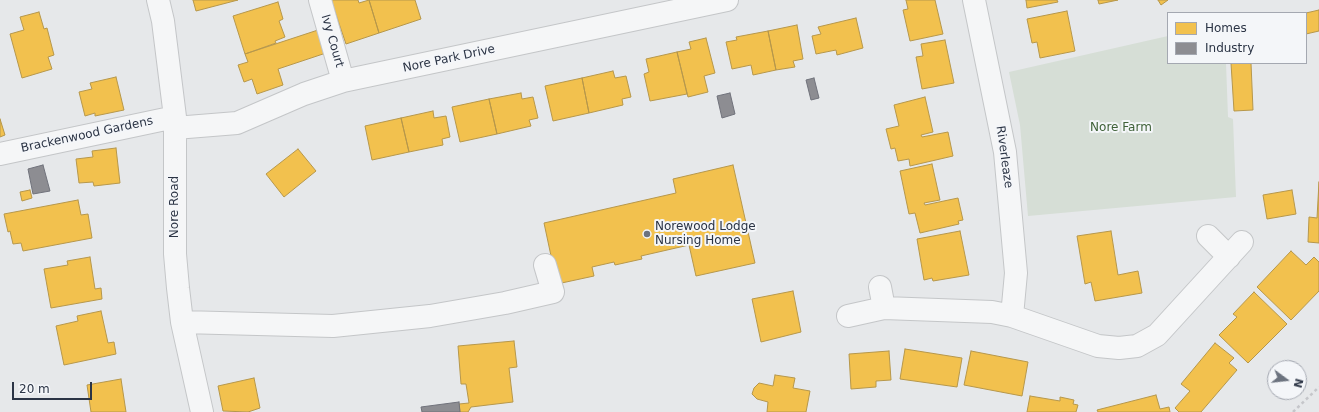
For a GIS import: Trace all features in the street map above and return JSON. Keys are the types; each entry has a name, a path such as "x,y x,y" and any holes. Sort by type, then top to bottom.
{"street":[{"name":"Nore Road","path":"158,0 163,21 175,122 175,254 182,322 202,412"},
{"name":"Ivy Court","path":"320,0 343,81"},
{"name":"Nore Park Drive","path":"175,122 237,123 304,94 343,81 726,0"},
{"name":"Riverleaze","path":"974,0 1005,152 1016,273 1012,316"},
{"name":"Brackenwood Gardens","path":"0,154 175,122"},
{"path":"848,316 882,298 992,312 1012,316 1098,346 1119,348 1137,346 1157,335 1236,250 1208,236"},
{"path":"182,322 333,326 430,316 505,303 553,292 545,265"}],"path":[{"path":"1293,412 1319,387"}],"green space":[{"name":"Nore Farm","path":"1167,36 1167,64 1226,64 1228,117 1233,119 1236,197 1028,216 1020,125 1009,72"}],"building: Homes":[{"path":"193,0 238,0 196,11"},
{"path":"331,0 358,0 359,3 369,0 379,33 346,44"},
{"path":"369,0 415,0 421,19 379,33"},
{"path":"906,0 935,0 943,34 910,41 903,10 908,9"},
{"path":"1026,0 1057,0 1058,2 1027,8"},
{"path":"1098,0 1118,0 1099,4"},
{"path":"1158,0 1168,0 1161,5"},
{"path":"278,2 283,19 279,21 285,37 275,41 276,43 245,54 233,16"},
{"path":"1319,10 1319,31 1307,34 1307,13"},
{"path":"1067,11 1075,51 1040,58 1037,42 1032,43 1027,19"},
{"path":"39,12 44,29 47,28 54,55 48,57 52,69 22,78 10,34 24,30 20,17"},
{"path":"856,18 863,48 837,55 836,50 816,54 812,36 821,34 818,27"},
{"path":"797,25 803,59 793,61 795,67 776,70 768,31"},
{"path":"318,30 326,53 278,69 283,85 257,94 252,79 244,82 238,65 248,62 245,54"},
{"path":"768,31 776,70 753,75 751,65 732,69 726,42 737,40 736,37"},
{"path":"706,38 715,73 704,76 708,92 688,97 677,52 691,49 689,42"},
{"path":"945,40 954,83 922,89 916,57 923,56 921,44"},
{"path":"677,52 687,94 650,101 644,74 649,72 646,59"},
{"path":"1231,64 1251,64 1253,110 1234,111"},
{"path":"613,71 615,78 626,76 631,97 622,99 623,105 589,113 582,78"},
{"path":"116,77 124,110 95,116 95,113 85,116 79,92 92,89 90,83"},
{"path":"582,78 589,113 553,121 545,86"},
{"path":"521,93 522,99 533,97 538,118 529,120 531,126 497,134 489,99"},
{"path":"925,97 933,132 921,135 922,137 948,132 953,156 910,166 909,159 898,161 895,148 891,149 886,129 899,126 894,105"},
{"path":"489,99 497,134 460,142 452,107"},
{"path":"433,111 434,118 446,116 450,137 442,139 443,145 409,152 401,118"},
{"path":"401,118 409,152 372,160 365,126"},
{"path":"0,119 5,135 0,137"},
{"path":"116,148 120,183 94,186 93,182 79,183 76,159 93,157 92,151"},
{"path":"298,149 316,171 284,197 266,174"},
{"path":"932,164 940,200 924,203 925,205 958,198 963,220 958,221 959,224 920,233 915,213 909,214 900,171"},
{"name":"Norewood Lodge Nursing Home","path":"733,165 755,263 696,276 689,245 641,256 642,259 615,265 614,262 592,267 594,276 557,284 544,223 676,193 673,179"},
{"path":"1319,182 1319,243 1308,242 1309,217 1317,218"},
{"path":"30,190 32,198 22,201 20,192"},
{"path":"1292,190 1296,214 1267,219 1263,195"},
{"path":"78,200 81,215 88,214 92,238 23,251 21,243 13,244 10,231 8,232 4,214"},
{"path":"960,231 969,275 933,281 932,278 924,280 917,239"},
{"path":"1111,231 1118,275 1138,271 1142,293 1095,301 1091,282 1085,284 1077,236"},
{"path":"1291,251 1306,265 1314,257 1319,262 1319,291 1291,320 1257,287"},
{"path":"90,257 95,289 101,288 102,299 51,308 44,269 68,265 67,261"},
{"path":"793,291 801,332 761,342 752,299"},
{"path":"1254,292 1287,324 1248,363 1219,335 1237,317 1233,314"},
{"path":"101,311 108,343 114,342 116,354 64,365 56,326 78,321 77,316"},
{"path":"514,341 517,367 509,368 513,402 471,407 468,412 460,412 459,404 469,403 466,384 461,384 458,346"},
{"path":"1215,343 1234,358 1229,363 1237,370 1201,412 1179,412 1175,408 1190,391 1181,384"},
{"path":"905,349 962,358 957,387 900,379"},
{"path":"889,351 891,380 876,381 876,387 851,389 849,354"},
{"path":"971,351 1028,362 1022,396 964,385"},
{"path":"775,375 795,378 793,388 810,391 806,412 767,412 768,402 757,399 752,394 754,388 759,383 773,386"},
{"path":"254,378 260,408 248,412 223,411 218,386"},
{"path":"121,379 126,412 91,412 87,385"},
{"path":"1156,395 1160,409 1169,407 1170,412 1098,412 1097,410"},
{"path":"1030,396 1060,401 1060,397 1074,400 1073,404 1078,405 1076,412 1027,412"}],"building: Industry":[{"path":"814,78 819,98 811,100 806,80"},
{"path":"730,93 735,114 722,118 717,96"},
{"path":"43,165 50,191 33,194 28,169"},
{"path":"459,402 460,412 422,412 421,407"}],"place":[{"name":"Norewood Lodge Nursing Home","path":"647,234"}]}
